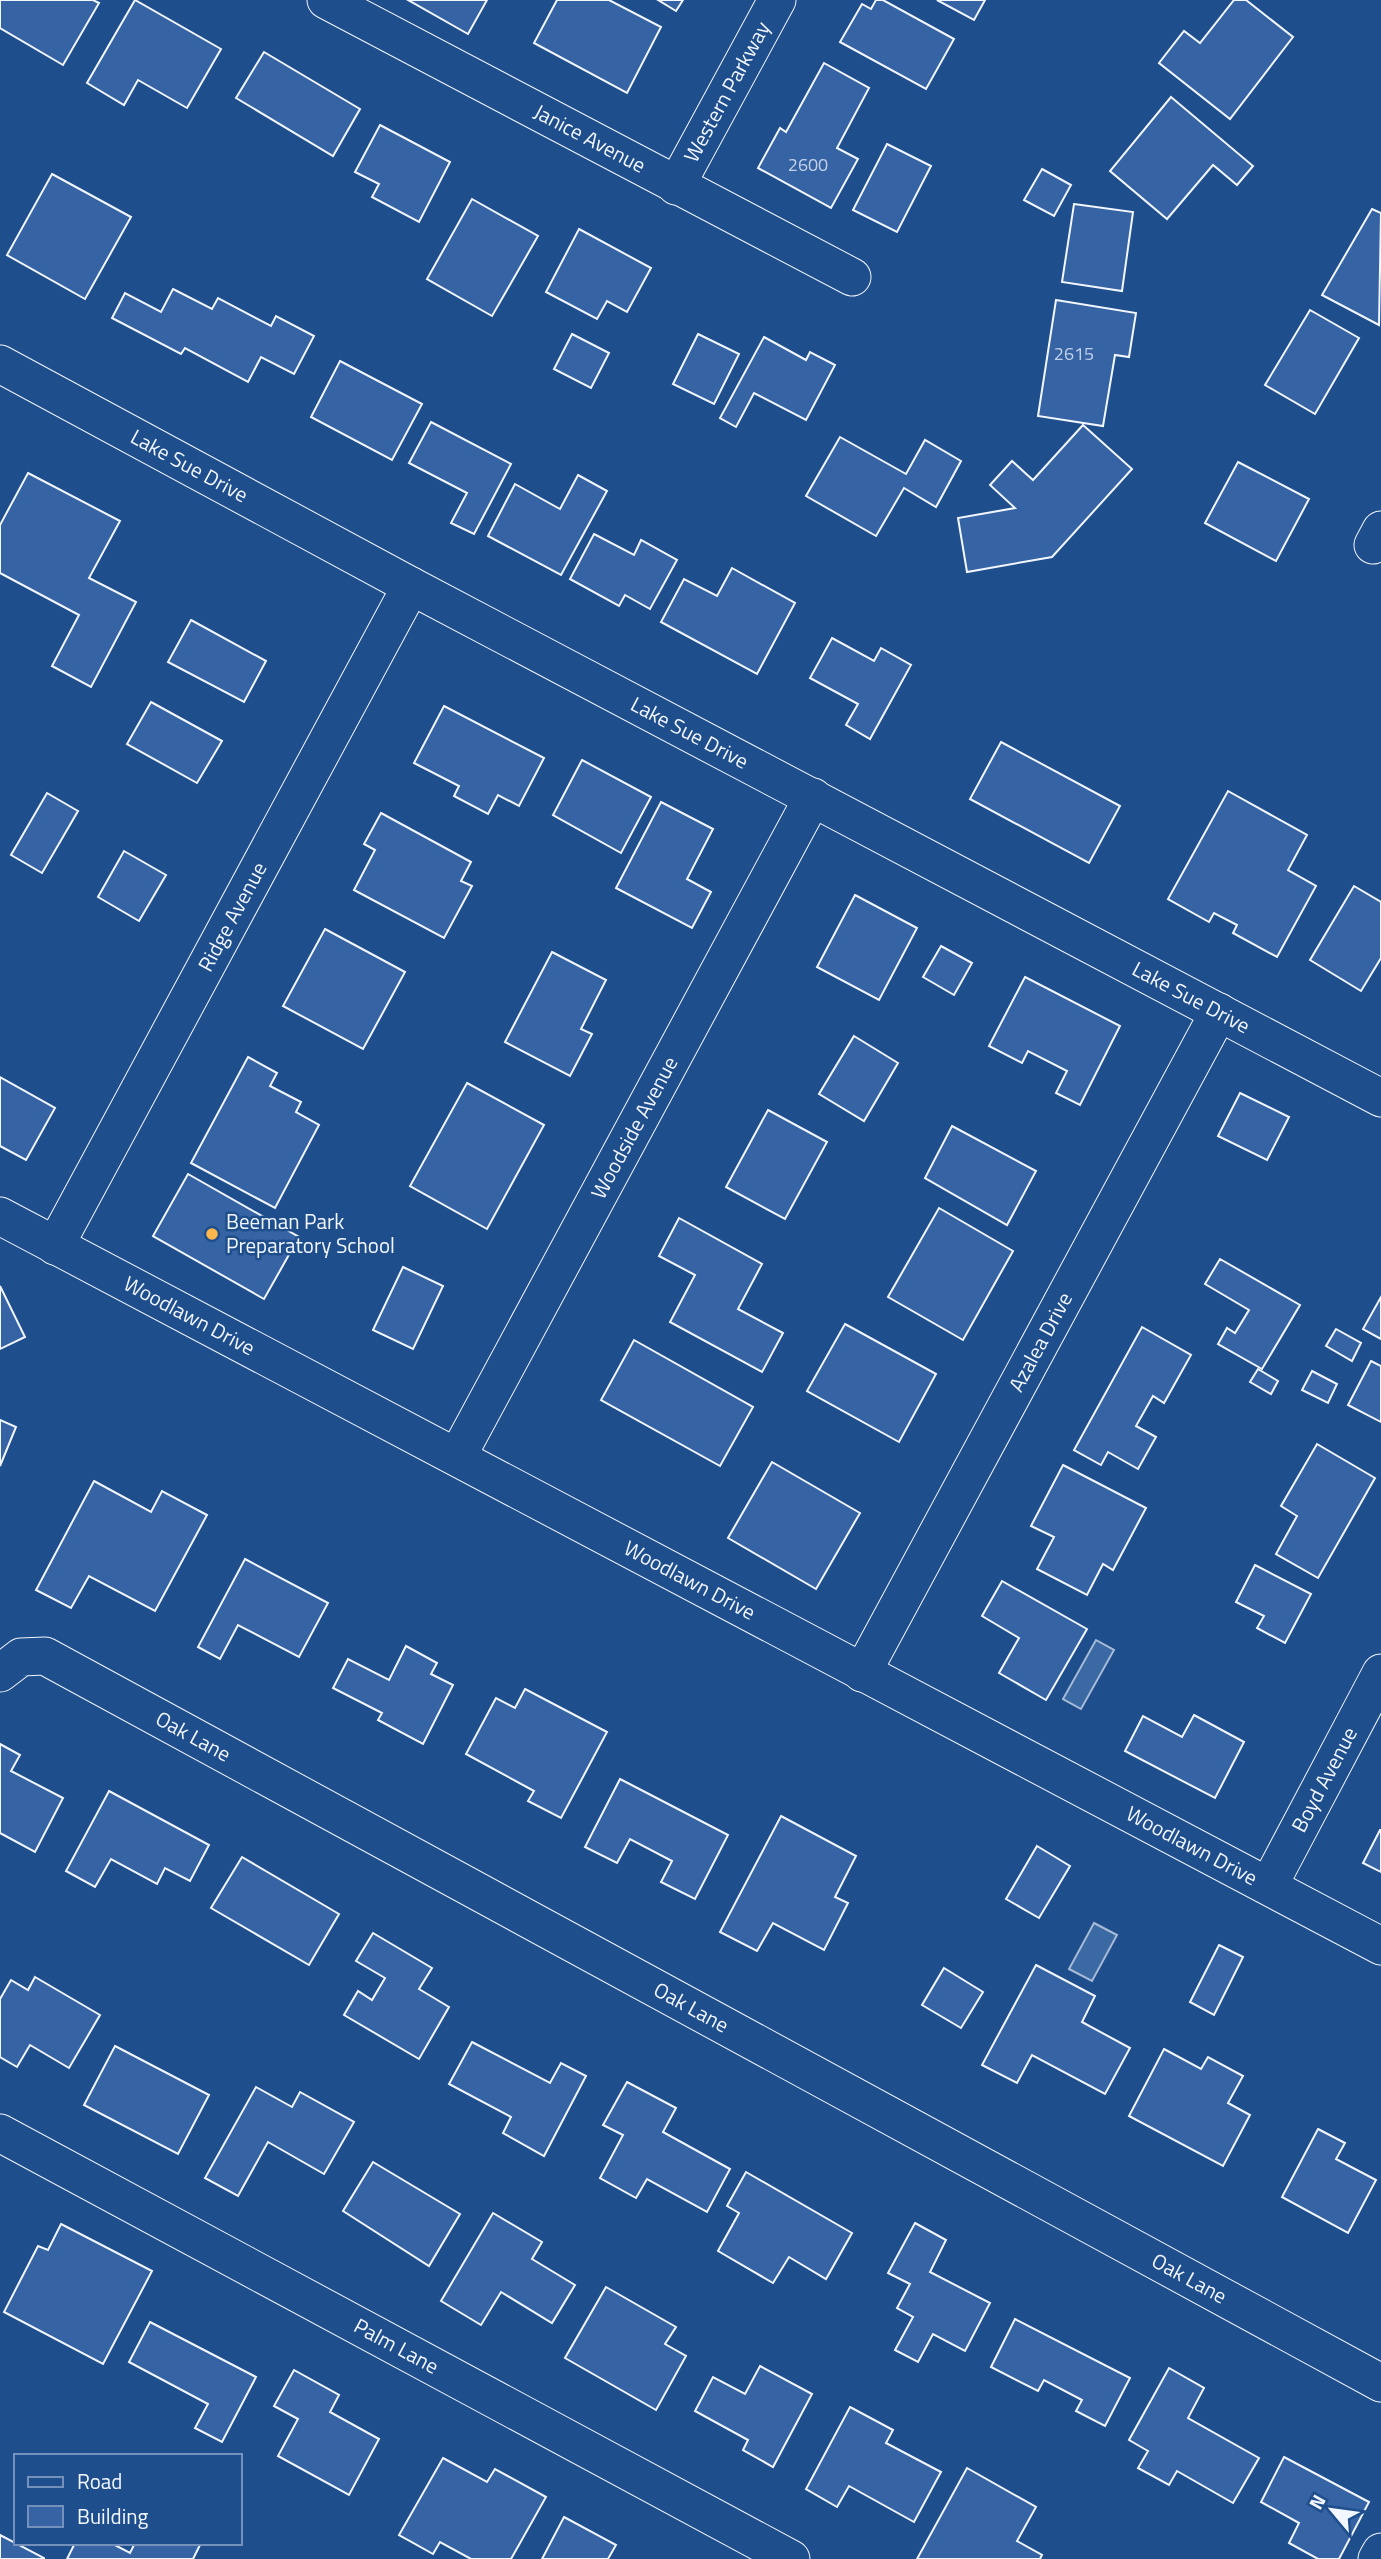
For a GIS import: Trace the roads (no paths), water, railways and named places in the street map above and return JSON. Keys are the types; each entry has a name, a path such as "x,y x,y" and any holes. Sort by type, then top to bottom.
{"street":[{"name":"Janice Avenue","path":"326,0 852,277"},
{"name":"Western Parkway","path":"676,186 777,0"},
{"name":"Lake Sue Drive","path":"0,363 411,586 1381,1098"},
{"name":"Ridge Avenue","path":"55,1246 411,586"},
{"name":"Woodside Avenue","path":"457,1457 813,797"},
{"name":"Azalea Drive","path":"862,1673 1219,1012"},
{"name":"Woodlawn Drive","path":"0,1216 1381,1946"},
{"name":"Oak Lane","path":"0,1673 21,1657 45,1656 1381,2383"},
{"name":"Boyd Avenue","path":"1269,1885 1381,1673"},
{"name":"Palm Lane","path":"0,2133 791,2559"},
{"path":"1377,2559 1381,2552"}],"water":[{"path":"1096,1640 1114,1650 1081,1709 1063,1699"},
{"path":"1094,1923 1117,1935 1092,1981 1069,1969"}],"place":[{"name":"Beeman Park Preparatory School","path":"212,1234"}]}
